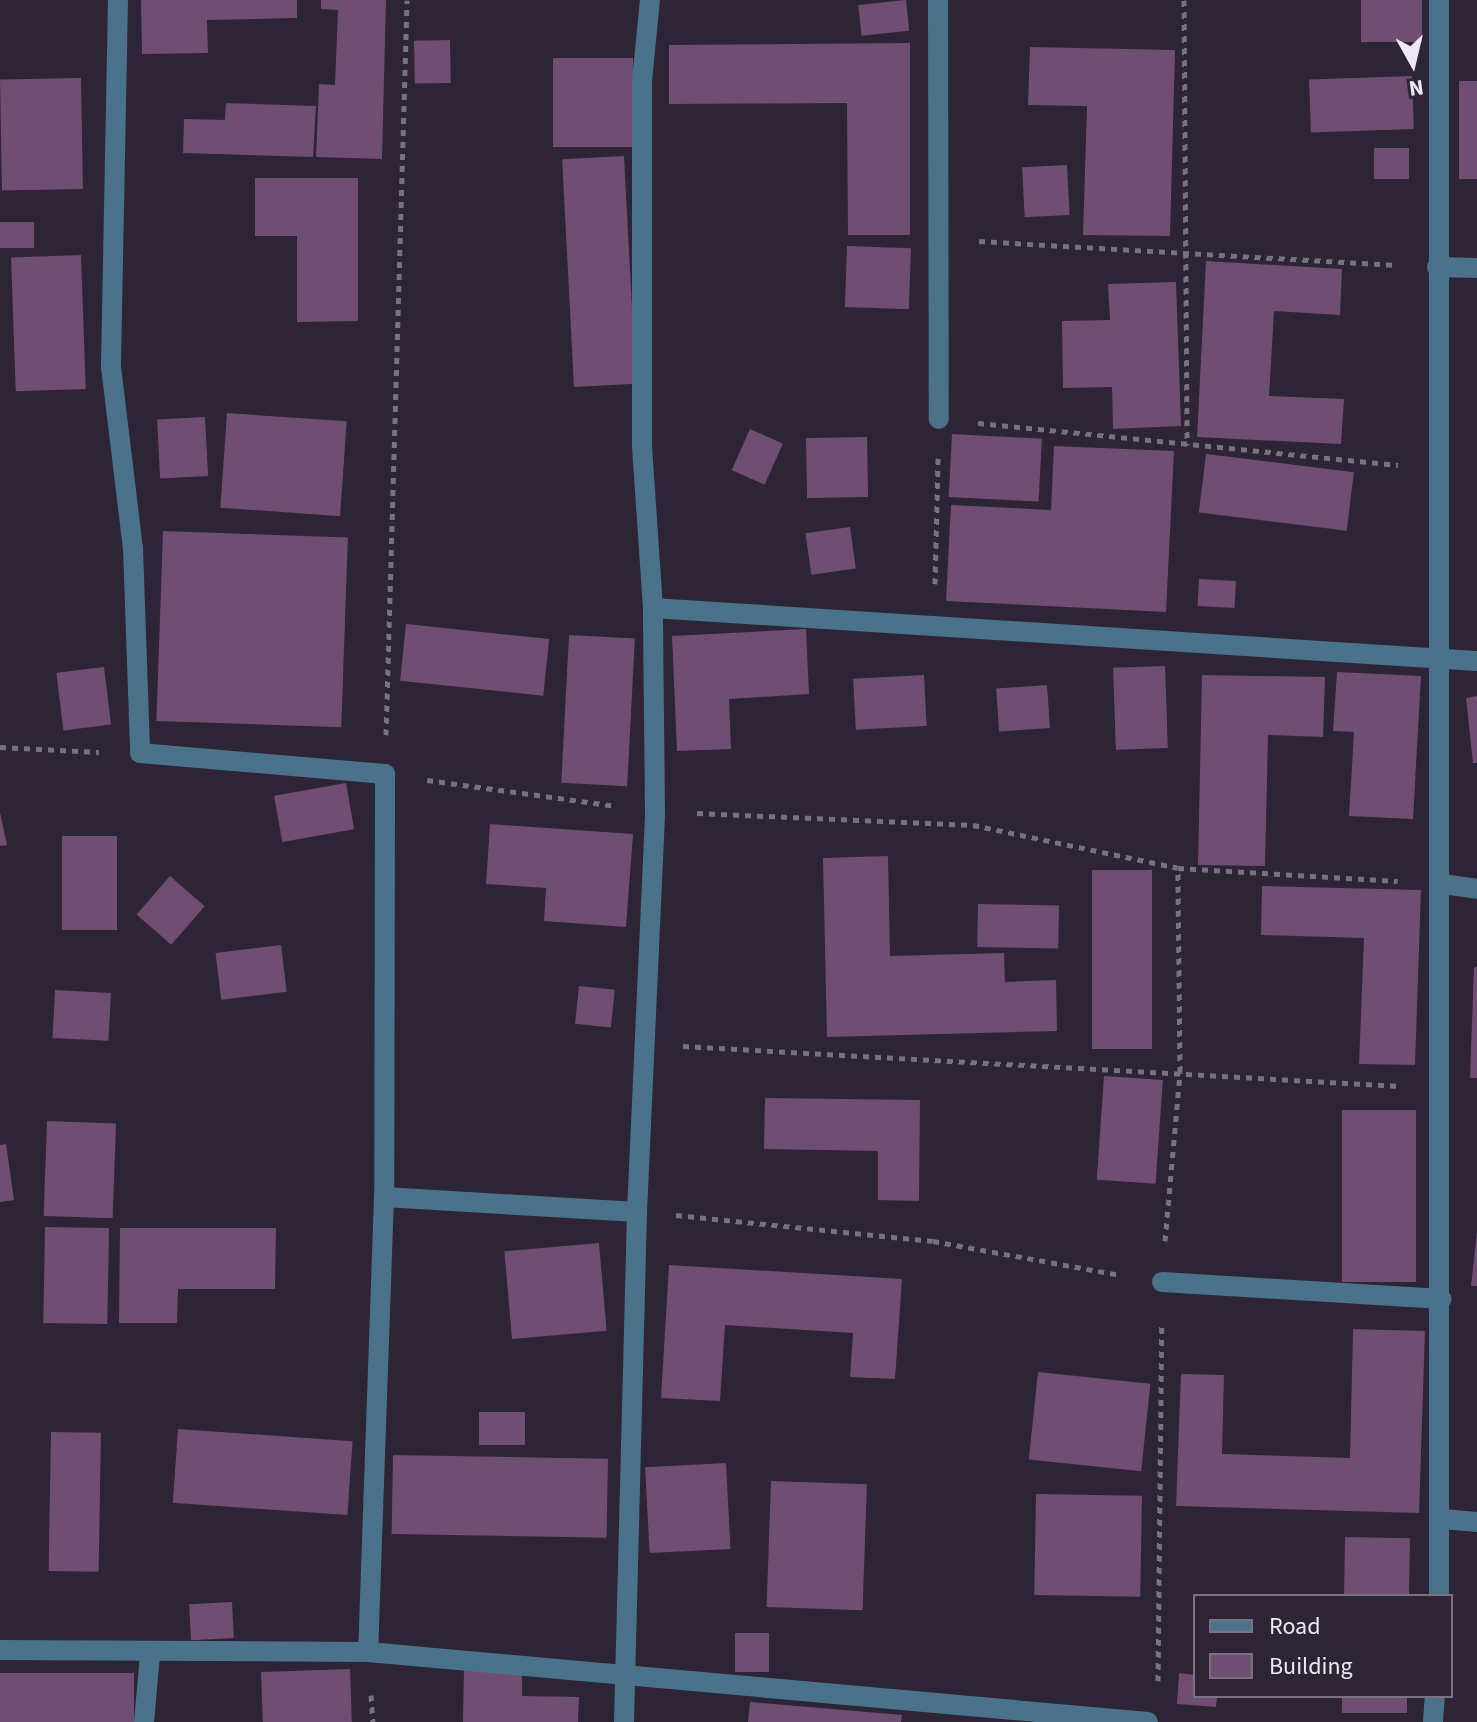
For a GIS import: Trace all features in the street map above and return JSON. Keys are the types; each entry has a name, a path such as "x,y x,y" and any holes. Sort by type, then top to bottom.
{"street":[{"path":"118,0 111,367 133,548 140,753 385,774 384,1197 368,1652"},
{"path":"624,1722 637,1212 647,1044 655,812 653,608 642,445 642,81 650,0"},
{"path":"938,0 936,239 939,419"},
{"path":"1439,0 1435,658 1443,884 1443,1519 1439,1594"},
{"path":"1437,267 1477,268"},
{"path":"653,608 934,629 1477,661"},
{"path":"1443,884 1477,889"},
{"path":"384,1197 637,1212"},
{"path":"1162,1282 1441,1299"},
{"path":"1443,1519 1477,1522"},
{"path":"0,1650 150,1655 368,1652 625,1671 1148,1722"},
{"path":"144,1722 150,1655"},
{"path":"1433,1722 1435,1698"}],"path":[{"path":"407,0 385,774 655,812 973,825 1178,868 1443,884"},
{"path":"1184,0 1187,445"},
{"path":"936,239 1187,250 1437,267"},
{"path":"934,629 939,419 1436,469"},
{"path":"0,747 140,753"},
{"path":"647,1044 1443,1088"},
{"path":"637,1212 933,1241 1162,1282"}],"building":[{"path":"141,0 297,0 297,18 207,20 208,53 142,54"},
{"path":"321,0 386,0 382,159 316,157 319,84 335,85 338,10 321,9"},
{"path":"906,0 909,31 862,36 858,5"},
{"path":"1361,0 1422,0 1422,42 1361,42"},
{"path":"450,40 451,83 415,84 414,41"},
{"path":"910,43 910,235 848,235 847,103 669,104 669,45"},
{"path":"1030,47 1175,50 1170,236 1083,235 1087,106 1028,105"},
{"path":"553,58 633,58 633,147 553,147"},
{"path":"1412,76 1414,129 1311,133 1309,80"},
{"path":"81,78 83,189 2,190 0,79"},
{"path":"1459,81 1477,81 1477,179 1459,179"},
{"path":"226,103 316,106 313,157 183,153 184,119 225,120"},
{"path":"1374,148 1409,148 1409,179 1374,179"},
{"path":"624,156 636,384 574,387 562,159"},
{"path":"1067,165 1070,215 1025,217 1022,167"},
{"path":"255,178 358,178 358,321 297,322 297,236 255,236"},
{"path":"0,222 34,222 34,248 0,248"},
{"path":"847,246 911,248 909,309 845,307"},
{"path":"81,255 86,389 16,391 11,257"},
{"path":"1206,261 1342,269 1340,315 1274,311 1269,396 1344,399 1341,444 1197,437"},
{"path":"1176,282 1181,426 1113,429 1112,387 1063,388 1062,321 1110,320 1108,284"},
{"path":"227,413 347,421 340,516 220,508"},
{"path":"205,417 208,476 160,478 157,420"},
{"path":"750,429 783,444 765,485 732,470"},
{"path":"952,434 1042,439 1039,502 949,497"},
{"path":"867,437 868,497 807,498 806,438"},
{"path":"1054,446 1174,451 1166,612 946,601 951,505 1051,510"},
{"path":"1206,454 1354,472 1347,531 1199,513"},
{"path":"850,527 856,569 811,575 805,533"},
{"path":"163,531 348,537 341,727 156,721"},
{"path":"1199,579 1236,581 1235,608 1198,606"},
{"path":"406,624 549,639 543,696 400,681"},
{"path":"806,629 809,694 729,699 731,749 677,751 672,636"},
{"path":"569,635 635,638 627,786 561,783"},
{"path":"1165,666 1168,748 1116,750 1113,668"},
{"path":"104,667 111,725 63,730 56,673"},
{"path":"1337,672 1421,676 1413,819 1349,816 1354,732 1333,731"},
{"path":"924,675 927,726 856,730 853,679"},
{"path":"1202,675 1325,677 1323,737 1268,735 1265,866 1198,865"},
{"path":"1047,685 1050,728 999,731 996,689"},
{"path":"1477,696 1477,763 1473,763 1466,698"},
{"path":"346,783 354,829 282,842 274,796"},
{"path":"0,812 7,845 0,846"},
{"path":"490,824 633,834 626,927 544,921 546,888 486,884"},
{"path":"62,836 117,836 117,930 62,930"},
{"path":"888,856 890,956 1004,953 1005,982 1056,980 1057,1031 827,1037 823,858"},
{"path":"1092,870 1152,870 1152,1049 1092,1049"},
{"path":"170,876 205,906 171,945 137,914"},
{"path":"1262,886 1421,890 1415,1065 1359,1064 1364,938 1261,935"},
{"path":"978,904 1059,905 1058,948 977,947"},
{"path":"281,945 287,992 221,1000 215,953"},
{"path":"1474,967 1477,967 1477,1078 1470,1078"},
{"path":"579,986 615,990 611,1028 575,1024"},
{"path":"55,990 111,993 108,1041 52,1038"},
{"path":"1104,1076 1163,1080 1156,1184 1097,1180"},
{"path":"765,1098 920,1100 919,1201 878,1200 878,1151 764,1149"},
{"path":"1342,1110 1416,1110 1416,1282 1342,1282"},
{"path":"47,1121 116,1123 113,1218 44,1216"},
{"path":"6,1144 14,1200 0,1202 0,1145"},
{"path":"45,1227 109,1228 107,1324 43,1323"},
{"path":"120,1228 276,1228 275,1289 178,1289 177,1323 119,1323"},
{"path":"1477,1231 1477,1286 1471,1286"},
{"path":"599,1243 607,1331 512,1339 504,1251"},
{"path":"669,1265 902,1279 895,1379 850,1377 853,1333 725,1325 720,1401 661,1398"},
{"path":"1353,1329 1425,1331 1419,1513 1176,1506 1181,1374 1224,1375 1222,1454 1350,1458"},
{"path":"1038,1372 1150,1384 1141,1471 1029,1460"},
{"path":"479,1412 525,1412 525,1445 479,1445"},
{"path":"178,1429 353,1441 347,1515 173,1503"},
{"path":"51,1432 101,1433 99,1572 49,1571"},
{"path":"393,1455 608,1459 607,1538 392,1534"},
{"path":"726,1463 731,1549 650,1553 645,1467"},
{"path":"771,1481 867,1484 863,1610 767,1607"},
{"path":"1036,1494 1142,1496 1140,1597 1034,1595"},
{"path":"1345,1537 1410,1538 1409,1594 1344,1594"},
{"path":"232,1602 234,1638 191,1640 189,1604"},
{"path":"735,1633 769,1633 769,1672 735,1672"},
{"path":"350,1669 352,1722 263,1722 261,1672"},
{"path":"464,1669 522,1670 522,1696 579,1697 578,1722 463,1722"},
{"path":"0,1673 134,1673 134,1722 0,1722"},
{"path":"1179,1673 1193,1675 1193,1698 1217,1698 1216,1707 1177,1704"},
{"path":"1342,1698 1407,1698 1407,1713 1342,1713"},
{"path":"750,1702 902,1715 901,1722 748,1722"}]}
